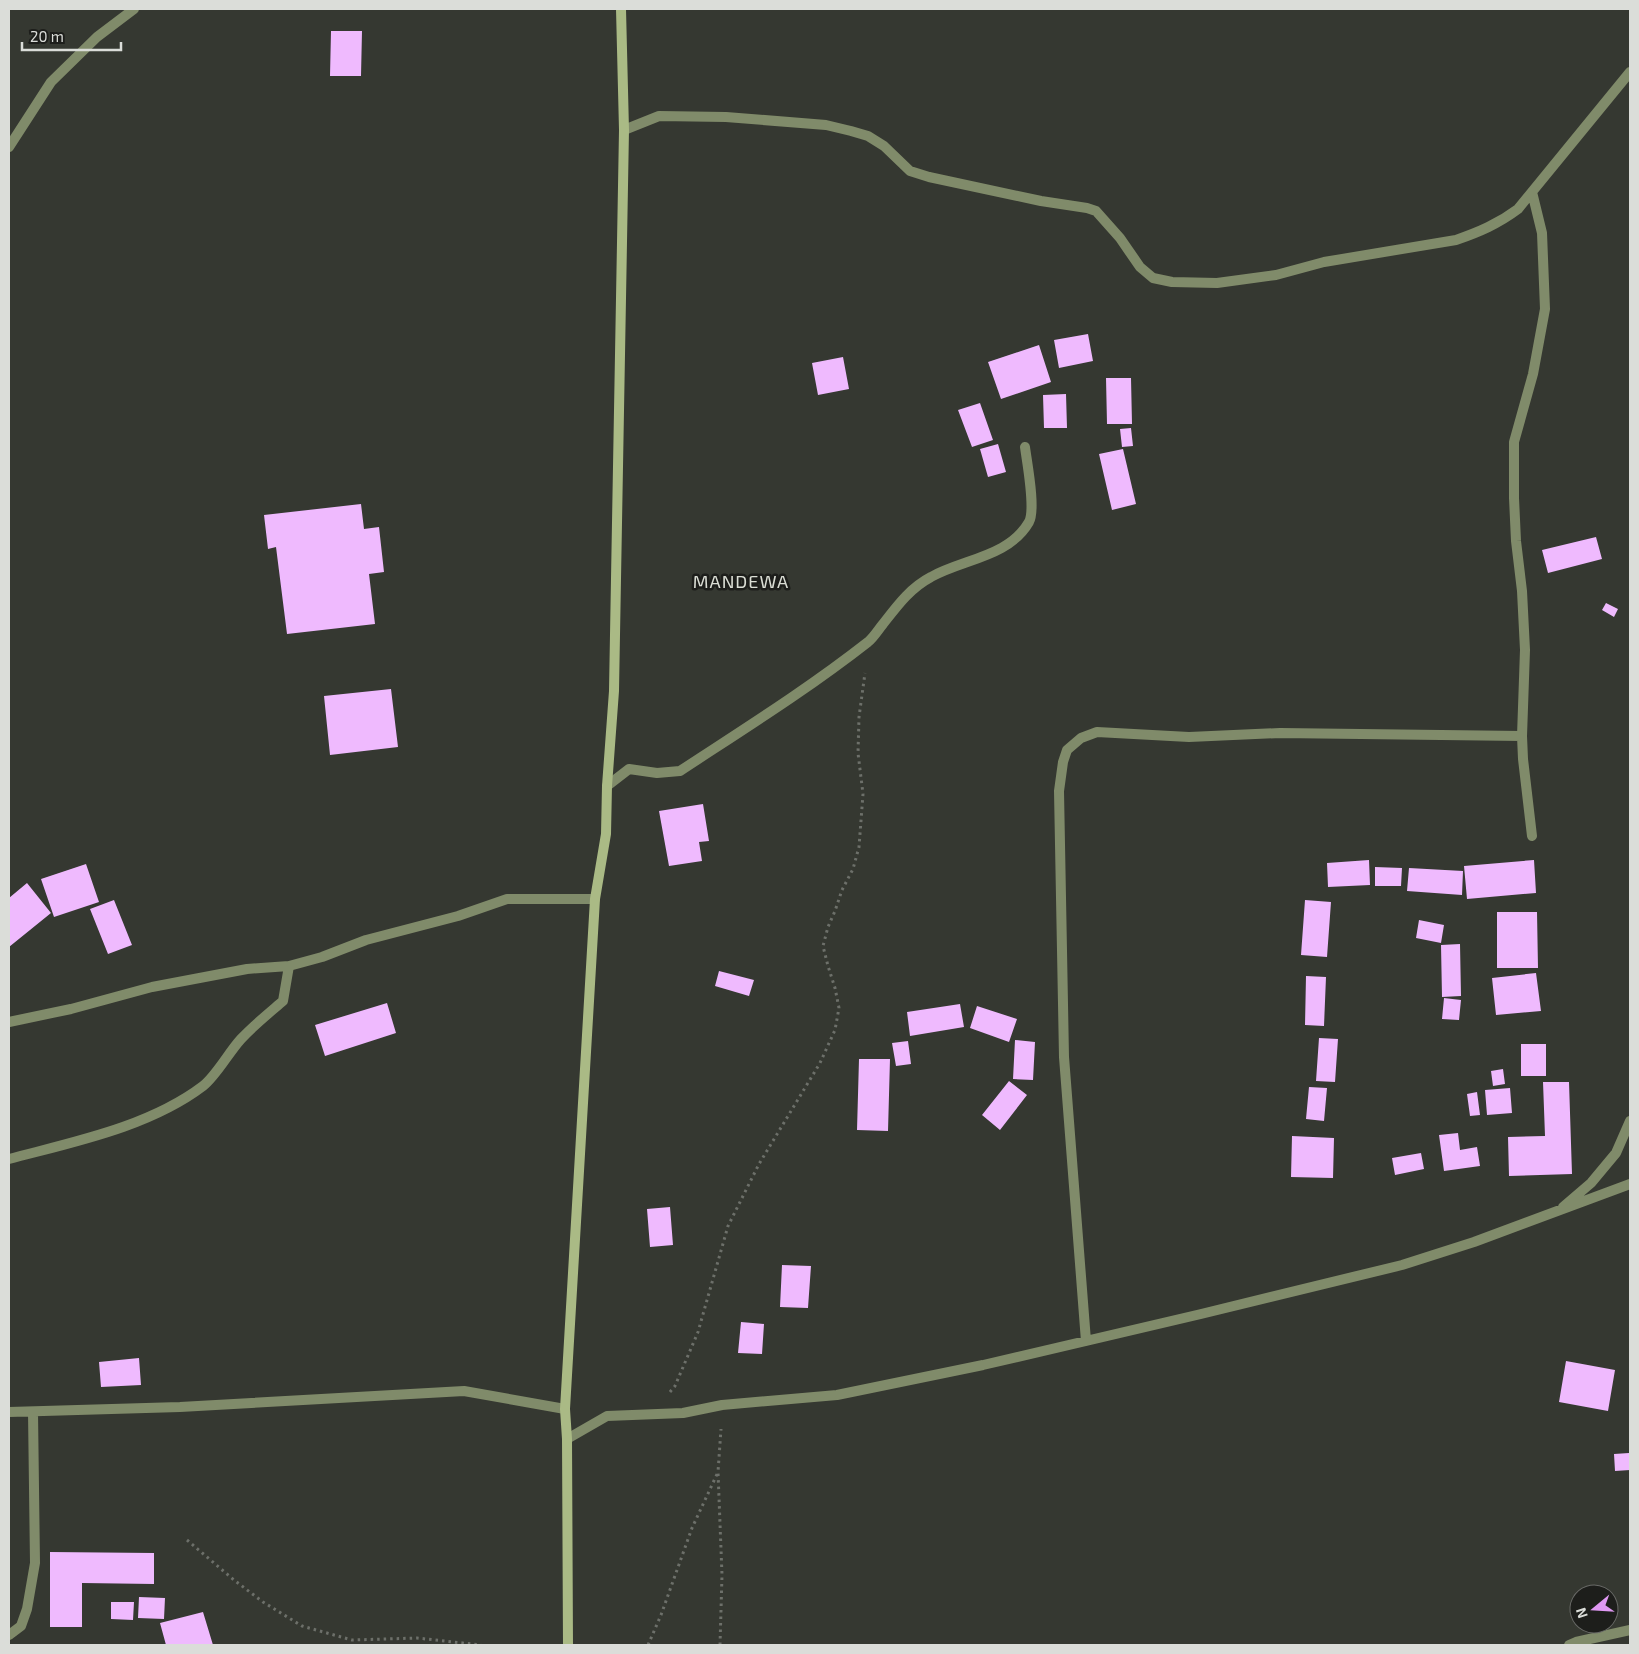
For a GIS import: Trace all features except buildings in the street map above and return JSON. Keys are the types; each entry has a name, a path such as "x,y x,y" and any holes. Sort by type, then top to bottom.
{"main road":[{"path":"568,1645 566,1409 595,899 606,834 607,786 614,692 624,130 621,9"}],"street":[{"path":"9,147 51,82 97,37 134,9"},
{"path":"624,130 659,116 726,117 826,125 852,131 868,136 884,146 910,171 929,177 1096,211 1120,238 1140,267 1153,278 1172,282 1218,283 1276,275 1324,262 1456,240 1499,223 1518,209 1630,72"},
{"path":"1532,192 1542,233 1545,309 1533,374 1514,442 1516,541 1522,591 1524,640 1522,736 1532,836"},
{"path":"607,786 629,770 658,773 680,771 800,692 870,640 908,592 930,577 998,550 1012,541 1024,529 1031,516 1025,447"},
{"path":"1086,1341 1064,1058 1059,791 1066,750 1081,738 1096,732 1189,738 1280,733 1522,736"},
{"path":"9,1022 71,1009 152,987 247,969 289,966 322,957 366,940 458,916 507,899 595,899"},
{"path":"9,1159 131,1123 162,1111 205,1084 241,1038 283,1001 289,966"},
{"path":"1558,1211 1591,1183 1616,1153 1630,1121"},
{"path":"567,1440 607,1416 684,1413 722,1405 837,1395 983,1365 1402,1265 1474,1242 1630,1184"},
{"path":"9,1412 180,1407 464,1391 566,1409"},
{"path":"9,1635 20,1626 26,1609 35,1563 33,1412"},
{"path":"1569,1645 1630,1630"}],"path":[{"path":"653,1414 675,1386 698,1332 728,1226 759,1164 820,1062 835,1030 838,1008 824,946 828,927 842,890 853,869 859,847 862,794 858,753 859,716 870,640"},
{"path":"720,1645 722,1575 718,1472 722,1405"},
{"path":"648,1645 662,1615 692,1528 718,1472"},
{"path":"187,1540 262,1602 302,1626 352,1640 417,1638 481,1645"}],"district":[{"name":"MANDEWA","path":"741,582"}]}
